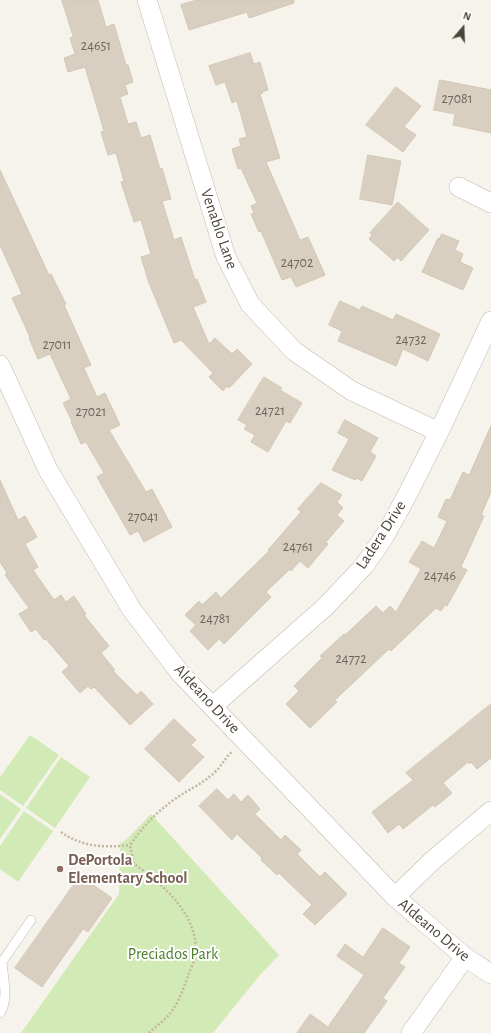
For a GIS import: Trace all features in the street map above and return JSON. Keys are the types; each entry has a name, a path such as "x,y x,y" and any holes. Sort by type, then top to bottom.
{"street":[{"name":"Venablo Lane","path":"147,0 226,257 250,304 294,351 352,391 439,432"},
{"path":"458,187 491,203"},
{"name":"Ladera Drive","path":"213,706 325,607 364,566 398,513 439,432 491,321"},
{"name":"Aldeano Drive","path":"0,365 48,470 132,610 180,673 395,897 465,957 491,974"},
{"path":"395,897 432,861 491,811"},
{"path":"411,1033 465,957"}],"lane":[{"path":"0,1014 3,1009 4,995 2,962 32,920"}],"path":[{"path":"60,832 70,839 85,844 109,848 130,845 147,822 175,799 196,788 217,771 229,755"},
{"path":"130,845 134,864 153,877 174,899 192,926 195,944 195,956 182,994 169,1014 148,1033"}],"green space":[{"path":"30,735 59,755 23,806 0,790 0,777"},
{"path":"61,757 90,777 55,828 26,808"},
{"path":"0,794 21,809 0,839"},
{"path":"24,811 53,831 18,882 0,869 0,846"},
{"name":"Preciados Park","path":"151,814 279,955 260,975 213,1033 21,1033 119,894 120,843 126,840"}],"building":[{"path":"62,0 98,0 106,27 114,24 126,65 128,65 133,82 125,85 128,94 120,97 128,124 136,122 141,138 150,135 171,199 162,201 174,240 181,237 195,280 197,279 206,302 193,307 209,344 215,338 232,354 237,349 252,364 229,388 227,386 223,391 209,377 213,373 181,340 174,343 149,283 141,257 151,254 141,220 134,222 121,182 124,181 116,153 108,155 101,132 104,131 85,67 68,72 64,58 75,54 70,38 73,37"},
{"path":"197,0 294,0 294,3 249,18 247,12 189,30 181,5"},
{"path":"250,53 254,64 260,62 268,90 260,94 280,158 266,162 300,240 308,237 325,275 296,287 291,277 282,280 261,231 259,232 251,214 254,213 251,206 257,203 241,168 238,169 232,149 241,146 239,139 247,137 237,101 232,103 225,82 216,85 209,66"},
{"path":"440,80 491,90 491,133 453,125 455,114 434,110"},
{"path":"396,87 421,106 404,127 416,135 403,152 366,125"},
{"path":"368,155 401,161 392,205 360,199"},
{"path":"0,170 49,275 51,274 66,304 64,305 91,365 84,368 97,397 105,393 120,425 109,430 146,492 152,489 172,527 144,542 138,531 130,535 97,477 104,473 86,442 81,444 71,422 72,421 63,403 71,399 50,354 38,359 29,338 30,337 12,298 22,294 0,245"},
{"path":"398,202 429,230 401,261 398,257 394,261 369,239 372,235 370,233"},
{"path":"442,234 459,241 455,250 463,254 460,262 473,268 463,290 422,272 438,238 439,239"},
{"path":"340,301 360,310 362,306 393,320 396,314 440,334 428,361 403,349 396,366 338,341 342,331 329,325"},
{"path":"264,377 282,388 280,390 302,403 290,423 286,421 268,452 251,442 255,435 244,429 247,425 238,420"},
{"path":"345,420 378,438 370,452 376,456 362,481 357,478 355,480 332,470 349,439 338,433"},
{"path":"491,426 491,492 481,515 484,516 461,567 467,570 447,606 445,605 441,611 436,608 391,651 389,649 335,700 337,702 310,728 286,704 299,691 294,686 322,658 320,656 376,606 383,613 390,606 396,612 421,569 409,562 422,541 434,548 447,521 438,517 446,499 450,500 463,472 469,475"},
{"path":"0,480 18,520 25,516 37,537 25,544 38,567 33,570 54,600 61,595 66,602 74,596 86,614 84,615 109,646 101,653 115,670 113,671 137,695 141,691 153,704 130,725 94,687 91,689 88,686 80,693 62,672 69,666 46,639 44,640 36,629 31,632 19,614 29,608 5,575 7,573 0,562"},
{"path":"321,483 342,495 337,502 343,508 337,515 344,521 326,542 328,544 308,568 300,561 291,571 290,569 266,592 271,597 224,644 219,639 208,650 190,631 196,625 185,615 199,601 202,605 216,592 221,598 269,551 268,550 301,512 298,509"},
{"path":"491,704 491,758 477,769 471,762 470,764 468,762 443,783 452,793 435,807 433,805 403,829 399,824 388,833 372,812 413,780 406,773"},
{"path":"174,719 196,740 191,745 204,757 179,782 145,749"},
{"path":"217,789 228,800 234,794 241,802 248,795 260,809 255,814 281,840 285,835 301,850 297,854 320,877 325,872 347,894 315,925 303,914 312,905 279,873 277,875 261,860 262,858 237,834 232,840 199,806"},
{"path":"80,876 112,898 88,932 83,929 42,987 15,968"},
{"path":"383,928 410,947 399,963 405,967 383,998 387,1001 364,1033 297,1033 310,1014 328,1027 364,975 337,956 345,944 363,957"}],"place":[{"name":"DePortola Elementary School","path":"60,869"}]}
